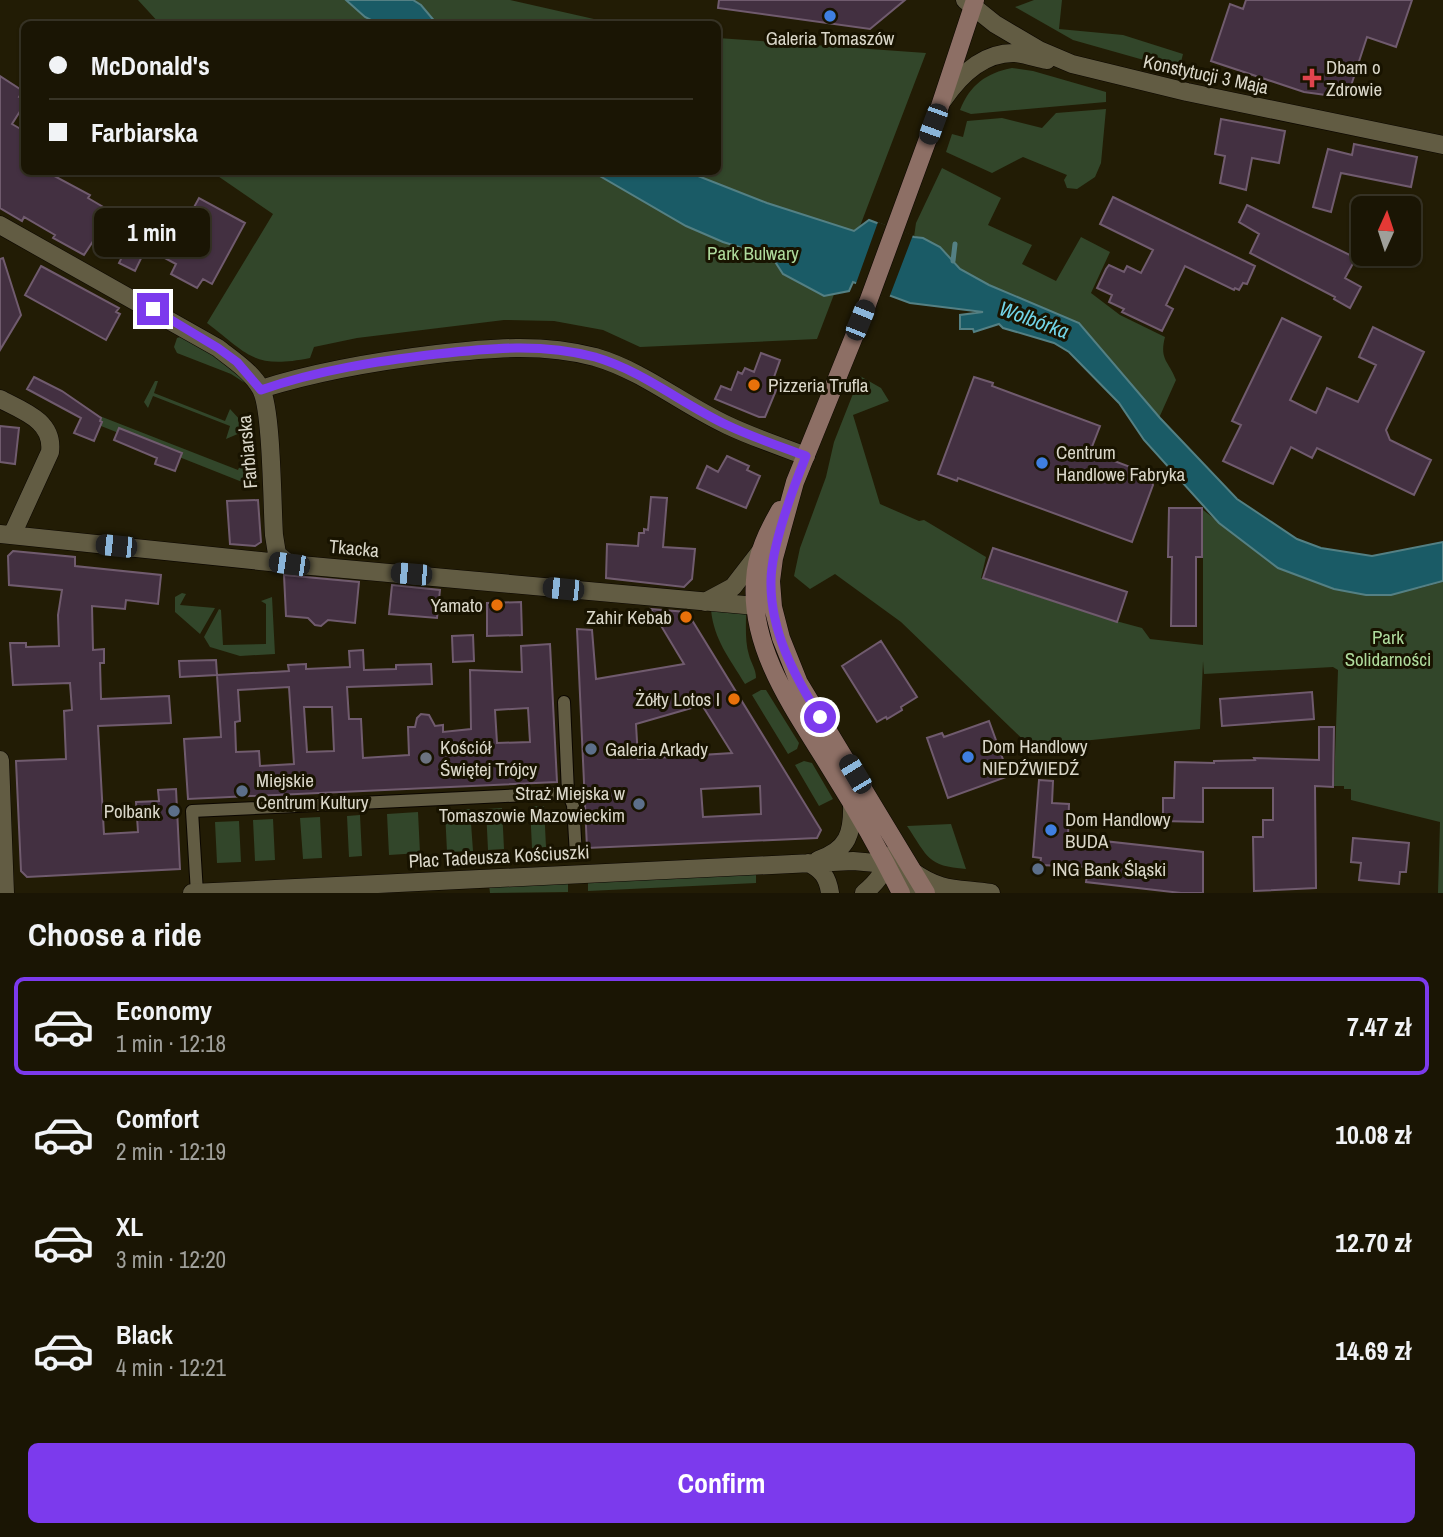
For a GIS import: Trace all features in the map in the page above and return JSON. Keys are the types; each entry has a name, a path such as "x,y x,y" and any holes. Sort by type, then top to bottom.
{"main road":[{"path":"901,893 852,803 783,689 762,638 756,606 755,580 760,552 769,528 795,482 868,302 940,106 971,3"},
{"path":"795,482 774,558 771,581 773,607 781,638 799,683 926,893"}],"street":[{"name":"Konstytucji 3 Maja","path":"971,3 1039,50 1072,64 1186,92 1443,145"},
{"path":"940,106 953,85 966,72 989,58 1015,53 1072,64"},
{"name":"Farbiarska","path":"0,225 218,348 237,362 261,390 267,419 277,554 289,564"},
{"path":"261,390 292,379 411,357 506,347 552,349 596,358 632,371 726,425 806,456"},
{"path":"0,399 43,424 51,443 50,452 6,534"},
{"name":"Tkacka","path":"6,534 289,564 756,606"},
{"path":"705,602 733,587 760,552"},
{"path":"564,702 568,793 573,805 576,855"},
{"path":"0,760 5,893"},
{"path":"195,893 192,811 568,793"},
{"name":"Plac Tadeusza Kościuszki","path":"808,863 831,855 843,846 853,823 852,803"},
{"path":"864,893 877,881 887,864 885,823"},
{"name":"Plac Tadeusza Kościuszki","path":"195,893 853,861 887,864"},
{"path":"808,863 822,872 829,883 831,893"},
{"path":"887,864 919,893"},
{"path":"912,870 929,883 940,887 991,893"}],"green space":[{"path":"138,0 510,0 603,21 157,21"},
{"path":"1034,0 1062,0 1059,29 1123,35 1183,54 1181,62 1172,68 1073,40 1015,7"},
{"name":"Park Bulwary","path":"721,38 926,53 817,339 640,347 603,330 554,321 504,320 357,338 314,347 310,358 276,362 264,360 244,351 207,323 273,214 216,175 721,175"},
{"path":"1012,68 1033,71 1106,92 1106,102 971,114 960,110 980,82 994,73"},
{"path":"1106,109 1101,163 1095,177 1077,189 1067,188 1064,180 1067,175 1023,157 992,173 946,152 952,134 963,137 967,121 1002,118 1042,128 1056,113"},
{"path":"942,168 1001,198 988,225 1032,245 1022,264 1056,281 1081,237 1110,252 1091,293 1120,315 1165,337 1164,356 1176,380 1159,418 1079,323 989,285 960,269 940,247 914,237 916,223"},
{"path":"183,336 225,363 245,383 231,374 177,353 174,347 177,338"},
{"name":"Park Solidarności","path":"860,376 881,388 889,401 853,415 880,504 919,521 924,520 986,557 981,578 1142,628 1150,639 1203,645 1203,510 1278,568 1417,589 1443,582 1443,893 1438,893 1440,822 1351,800 1351,789 1334,786 1338,670 1333,667 1204,674 1203,661 1200,729 1072,742 1071,752 1035,751 901,622 835,574 810,589 794,576 800,548 826,477 834,442"},
{"path":"155,381 158,381 154,393 225,421 230,409 242,422 240,433 226,439 230,426 153,396 148,408 144,402"},
{"path":"92,413 238,470 242,461 254,461 257,488 91,422"},
{"path":"186,594 180,605 215,608 200,634 175,612 175,597"},
{"path":"272,597 275,654 240,656 210,647 204,637 219,609 223,645 266,644 266,604 261,601"},
{"path":"711,610 746,613 747,645 756,678 745,684 719,640"},
{"path":"766,690 799,743 797,749 788,754 752,695"},
{"path":"804,761 812,763 833,799 819,806 795,765"},
{"path":"530,806 544,806 546,847 532,848"},
{"path":"502,808 504,849 488,850 486,809"},
{"path":"470,809 473,851 447,852 445,811"},
{"path":"418,812 420,853 389,855 387,814"},
{"path":"360,815 362,856 349,857 347,816"},
{"path":"320,817 322,858 303,859 300,818"},
{"path":"273,819 275,860 255,861 253,820"},
{"path":"239,821 241,862 217,863 215,822"},
{"path":"951,824 966,869 943,865 930,858 907,826"},
{"path":"756,872 756,883 588,891 588,880"},
{"path":"568,881 568,892 490,893 489,885"}],"water":[{"path":"346,0 413,0 434,21 373,21"},
{"name":"Wolbórka","path":"598,175 696,175 767,203 854,231 869,220 923,238 940,247 960,269 989,285 1079,323 1160,418 1237,499 1297,539 1321,548 1372,556 1443,542 1443,581 1391,595 1366,595 1334,589 1278,568 1219,523 1144,440 1119,403 1069,352 1054,343 1003,328 999,324 974,332 973,329 960,329 960,315 983,312 910,303 853,282 849,291 824,296 783,274 772,257 723,242 686,226"}],"pier":[{"path":"878,222 913,235 889,298 855,286"}],"building":[{"name":"Galeria Tomaszów","path":"719,0 905,0 870,29 718,8"},
{"path":"1246,0 1412,0 1396,47 1367,37 1347,98 1304,92 1211,61 1230,4 1243,9"},
{"path":"0,76 21,90 21,110 12,124 21,129 21,175 53,175 90,195 88,198 129,222 174,244 199,198 245,223 212,284 203,279 197,288 171,274 176,264 146,248 135,271 119,263 129,243 101,229 84,255 53,238 55,235 24,217 22,221 0,208"},
{"path":"1221,119 1285,131 1279,163 1252,158 1246,190 1220,183 1225,156 1215,154"},
{"path":"1354,144 1417,157 1411,187 1341,173 1331,212 1313,207 1328,149 1352,155"},
{"path":"1113,197 1255,266 1247,284 1243,283 1239,290 1234,290 1185,266 1166,305 1173,309 1162,331 1122,312 1124,309 1109,302 1112,295 1097,288 1106,269 1109,265 1124,272 1127,266 1141,273 1153,250 1100,224"},
{"path":"1247,205 1351,256 1352,266 1345,278 1361,287 1350,308 1334,299 1335,297 1250,253 1259,234 1239,222"},
{"path":"3,258 21,315 0,350 0,259"},
{"path":"41,266 119,308 116,312 120,314 106,340 25,295"},
{"path":"1282,318 1321,337 1290,400 1316,413 1327,388 1358,402 1376,365 1359,357 1373,327 1424,352 1386,430 1390,440 1431,460 1414,495 1317,448 1312,458 1291,447 1273,484 1223,461 1241,425 1232,421"},
{"path":"761,353 780,360 773,380 777,388 765,417 715,399 721,386 731,390 738,372 742,374 745,368 754,372"},
{"path":"34,377 62,391 101,418 102,422 94,441 74,433 81,418 27,389"},
{"name":"Centrum Handlowe Fabryka","path":"974,377 1100,426 1090,452 1149,474 1153,485 1132,542 958,478 957,481 938,474"},
{"path":"0,426 19,428 15,464 0,462"},
{"path":"119,428 182,453 175,471 155,464 157,458 114,440"},
{"path":"727,456 749,466 747,470 760,476 746,508 697,488 707,466 718,472"},
{"path":"651,497 667,498 663,547 695,549 692,579 684,587 606,578 607,544 638,546 639,533 644,533 644,529 648,530"},
{"path":"258,500 261,542 255,546 230,544 227,501"},
{"path":"1169,508 1202,508 1202,557 1196,557 1196,626 1171,626 1172,557 1168,557"},
{"path":"993,548 1127,592 1117,622 983,578"},
{"path":"13,551 75,557 75,566 161,575 158,604 126,600 125,609 92,606 93,650 104,649 104,663 100,663 101,699 169,696 171,723 98,726 104,834 138,832 136,802 159,801 158,790 176,789 180,869 27,877 21,871 16,761 66,759 64,711 72,710 70,683 13,685 10,643 26,643 26,647 59,646 58,615 62,590 9,585 8,556"},
{"path":"284,575 359,582 355,623 328,620 321,626 315,625 308,618 286,616"},
{"path":"392,585 440,590 437,618 389,614"},
{"path":"521,602 522,635 487,636 487,603"},
{"path":"651,609 687,612 821,830 817,838 587,848 577,629 592,630 596,679 684,664","holes":["702,705 732,753 638,759 636,724","760,786 761,814 703,817 701,789"]},
{"path":"473,635 474,661 453,662 452,636"},
{"path":"881,641 917,697 901,707 902,710 877,722 842,666"},
{"path":"550,644 557,782 188,799 184,739 221,737 217,675 289,671 288,665 306,664 306,669 350,667 349,651 363,650 364,670 396,669 396,665 431,664 432,684 347,687 349,719 361,719 363,758 409,755 408,727 415,727 421,714 429,715 435,726 443,725 443,732 471,729 470,670 522,672 521,646","holes":["289,687 294,764 260,766 259,751 236,752 235,722 240,721 238,690","304,707 332,707 334,751 307,752","528,708 530,742 497,743 495,710"]},
{"path":"216,660 217,675 180,677 179,661"},
{"path":"1312,692 1314,719 1222,726 1220,699"},
{"name":"Dom Handlowy NIEDŹWIEDŹ","path":"989,721 1009,776 948,798 927,738 942,733 944,737"},
{"path":"1319,727 1334,727 1333,787 1315,786 1316,888 1254,891 1253,837 1263,837 1263,820 1273,820 1273,788 1203,788 1203,822 1163,821 1163,798 1174,798 1175,762 1214,763 1255,760 1254,758 1319,760"},
{"path":"1039,780 1053,781 1052,803 1069,804 1068,837 1203,852 1203,893 1086,882 1088,867 1040,865 1041,858 1033,857"},
{"path":"1353,838 1409,843 1406,872 1400,872 1399,884 1359,880 1361,863 1351,862"}],"waterway":[{"path":"953,261 955,244"}],"place":[{"name":"Galeria Tomaszów","path":"830,16"},
{"name":"Dbam o Zdrowie","path":"1312,78"},
{"name":"Pizzeria Trufla","path":"754,385"},
{"name":"Centrum Handlowe Fabryka","path":"1042,463"},
{"name":"Yamato","path":"497,605"},
{"name":"Zahir Kebab","path":"686,617"},
{"name":"Żółty Lotos I","path":"734,699"},
{"name":"Galeria Arkady","path":"591,749"},
{"name":"Dom Handlowy NIEDŹWIEDŹ","path":"968,757"},
{"name":"Kościół Świętej Trójcy","path":"426,758"},
{"name":"Miejskie Centrum Kultury","path":"242,791"},
{"name":"Straż Miejska w Tomaszowie Mazowieckim","path":"639,804"},
{"name":"Polbank","path":"174,811"},
{"name":"Dom Handlowy BUDA","path":"1051,830"},
{"name":"ING Bank Śląski","path":"1038,869"}],"route":[{"path":"153,309 237,362 261,390 292,379 411,357 506,347 552,349 596,358 632,371 726,425 806,456 795,482 774,558 771,581 773,607 787,657 820,717"}]}
